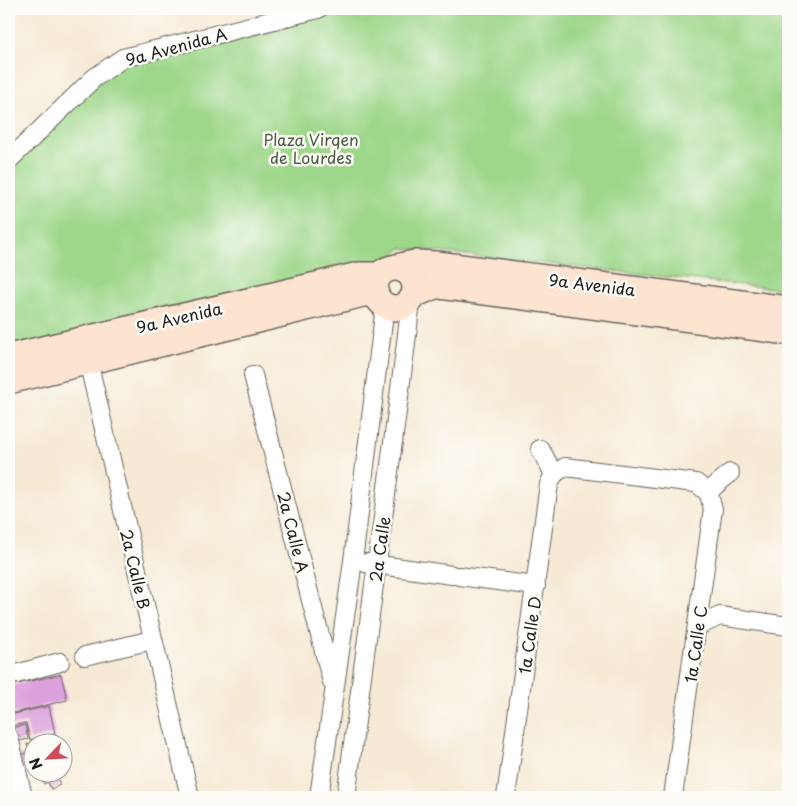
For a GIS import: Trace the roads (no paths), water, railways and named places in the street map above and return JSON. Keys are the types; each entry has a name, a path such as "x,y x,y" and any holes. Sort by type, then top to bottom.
{"main road":[{"name":"9a Avenida","path":"9,380 85,350 359,275 384,285 415,263 436,264 788,309"},
{"path":"403,269 412,277 416,289 412,298 405,306 392,308 384,285 403,269"},
{"name":"9a Avenida","path":"412,298 440,286 788,332"},
{"name":"9a Avenida","path":"9,357 85,350"}],"street":[{"name":"9a Avenida A","path":"9,160 94,78 123,58 318,9"},
{"name":"2a Calle","path":"319,797 353,562 378,367 384,285"},
{"name":"2a Calle","path":"346,797 412,298"},
{"name":"2a Calle B","path":"85,350 190,797"},
{"path":"378,367 403,369"},
{"name":"2a Calle A","path":"254,375 334,690"},
{"path":"540,449 554,474 565,467 696,483 708,492 730,472"},
{"name":"1a Calle D","path":"506,797 549,484 554,474"},
{"name":"1a Calle C","path":"673,797 703,592 713,509 708,492"},
{"path":"353,562 536,586"},
{"path":"703,592 715,604 788,615"},
{"path":"698,626 720,616 788,626"},
{"path":"85,656 152,640"},
{"path":"9,676 60,662"},
{"path":"9,737 23,797"}],"park label":[{"name":"Plaza Virgen de Lourdes","path":"311,148"}]}
